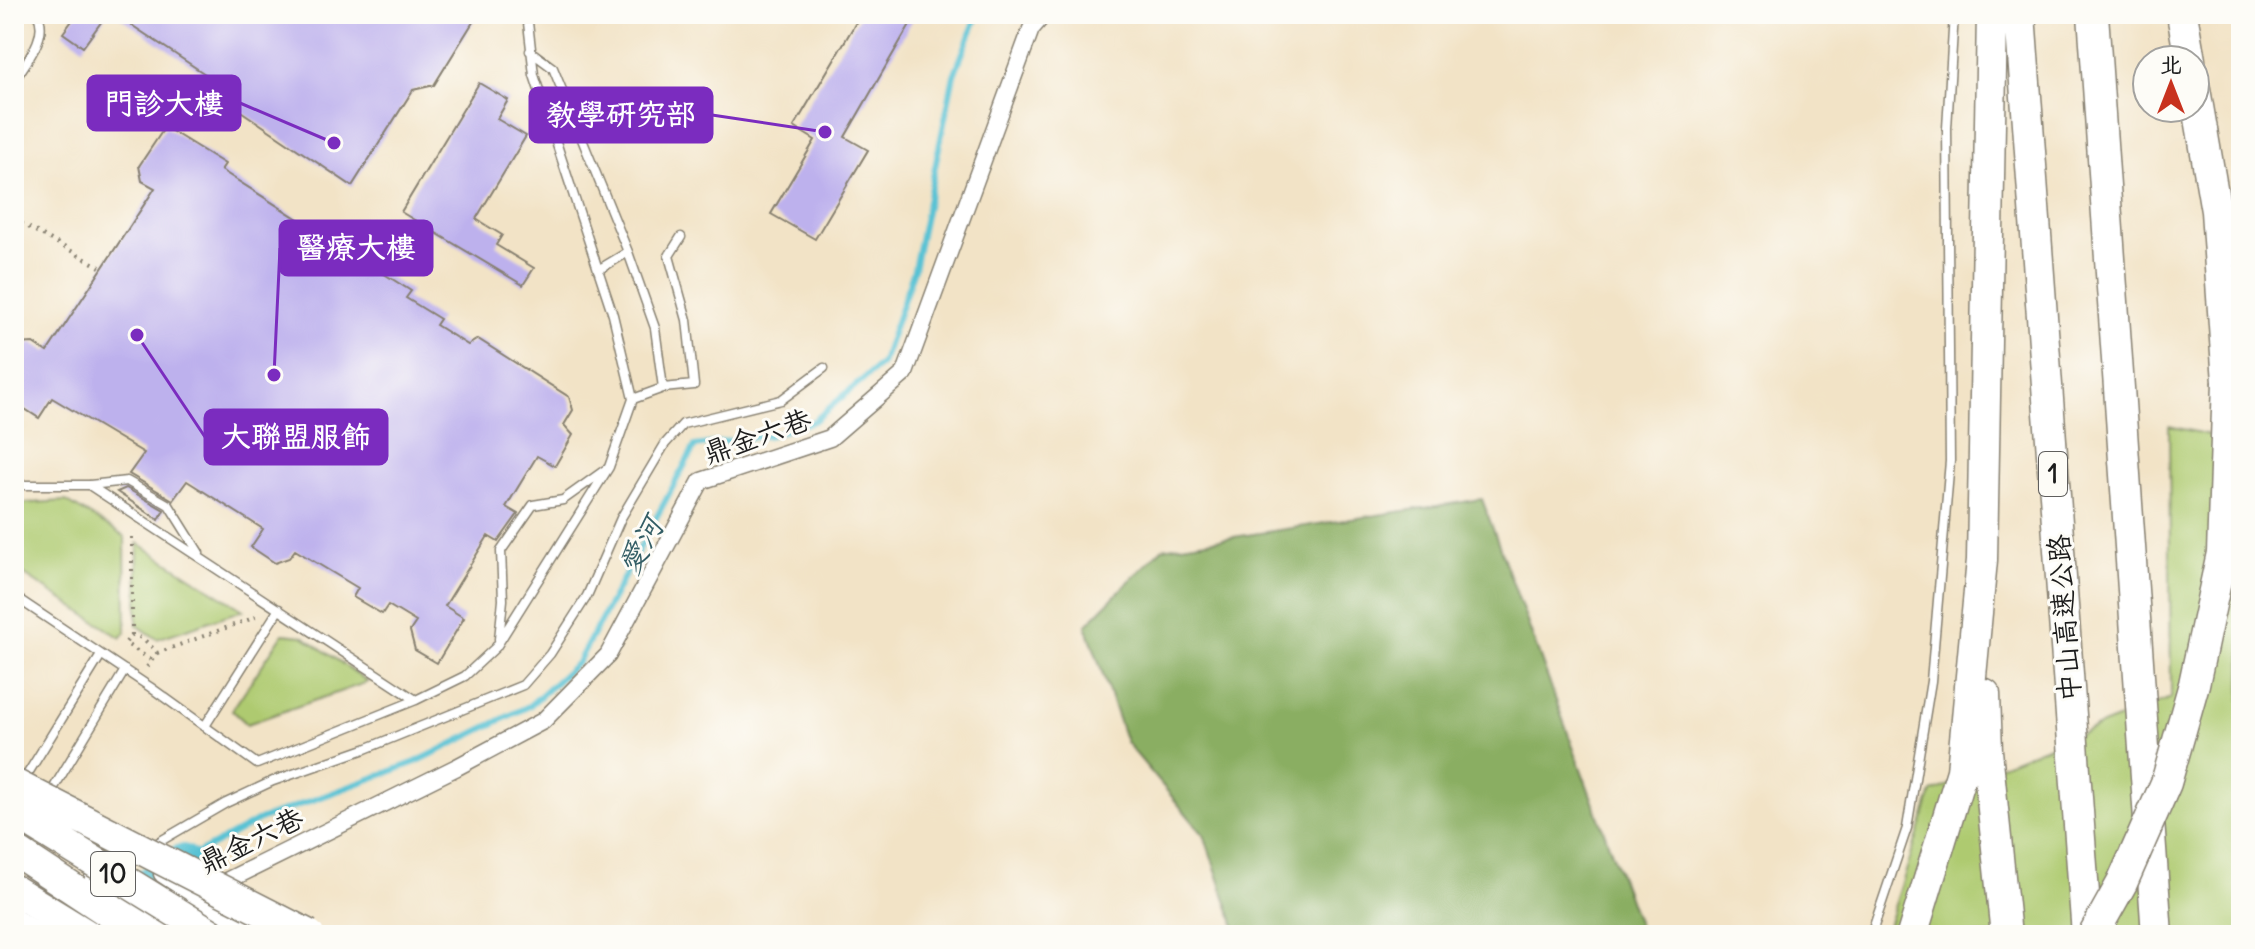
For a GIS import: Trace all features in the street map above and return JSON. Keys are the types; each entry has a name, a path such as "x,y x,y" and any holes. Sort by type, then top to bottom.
{"highway":[{"path":"1992,14 1982,560 1987,751 2006,935"},
{"name":"中山高速公路","path":"2020,14 2090,935"},
{"path":"2093,14 2157,935"},
{"path":"2182,14 2187,44"},
{"path":"2201,124 2216,211 2241,323"},
{"path":"2090,935 2122,883 2166,783 2194,684 2222,553 2228,382 2216,211"},
{"path":"1912,935 1962,771 1982,560"},
{"path":"17,781 309,935"},
{"name":"10","path":"14,814 213,935"},
{"name":"10","path":"14,850 143,927"},
{"path":"14,874 68,907 143,927"},
{"path":"14,890 87,935"}],"street":[{"name":"鼎金六巷","path":"198,898 543,721 608,655 701,481 830,438 905,373 1031,29 1044,14"},
{"path":"17,781 198,898 255,930"},
{"path":"14,814 29,813 47,798"},
{"path":"14,823 116,893 143,927 182,935"},
{"path":"20,926 45,935"}],"lane":[{"path":"14,596 257,764 416,700 465,676 498,644 609,467 633,399 625,356 534,75 527,14"},
{"path":"1871,935 1907,828 1931,681 1950,461 1947,128 1954,14"},
{"path":"14,81 41,33 41,16"},
{"path":"530,51 553,68 628,252 655,328 663,388"},
{"path":"633,399 663,388 694,385 687,320 669,256 681,237"},
{"path":"598,270 628,252"},
{"path":"135,857 226,803 273,781 365,749 523,685 550,654 587,596 621,518 665,444 683,424 781,400 824,368"},
{"path":"498,644 503,600 501,551 533,505 563,500 609,467"},
{"path":"14,485 89,485 127,481 169,505 201,557"},
{"path":"89,485 416,700"},
{"path":"205,726 279,609"},
{"path":"17,781 101,655"},
{"path":"47,798 125,670"}],"path":[{"path":"14,223 19,222 100,267"},
{"path":"121,650 132,635 132,537"},
{"path":"147,667 157,653 257,617"},
{"path":"132,635 141,636 157,653"},
{"path":"125,643 151,660"}],"green space":[{"path":"2169,426 2241,442 2241,935 1885,935 1932,792 2171,698"},
{"path":"1482,499 1642,935 1238,935 1204,835 1126,742 1086,625 1162,548"},
{"path":"66,501 125,537 126,632 121,638 14,568 14,504"},
{"path":"138,543 243,610 157,639 137,625"},
{"path":"283,634 303,636 368,682 247,724 232,710"}],"building":[{"path":"77,14 107,14 83,47 63,33"},
{"path":"115,14 478,14 434,85 413,90 352,186 214,93 220,84"},
{"path":"861,14 916,14 845,137 868,150 815,239 771,214 815,140 794,127"},
{"path":"479,83 508,100 497,119 526,136 476,219 502,235 496,245 534,268 523,285 401,212"},
{"path":"165,127 225,164 221,170 411,291 406,298 440,319 436,325 468,345 478,339 569,397 573,410 564,425 573,435 555,466 537,456 506,507 518,514 498,542 488,536 445,606 464,618 437,663 415,650 410,631 416,622 388,605 382,614 353,597 358,588 295,550 289,558 275,563 251,547 263,529 187,481 173,500 129,474 144,453 52,398 39,418 14,402 14,350 18,344 33,343 47,352 155,188 142,181 139,166"},
{"path":"126,488 164,510 159,520 117,492"}],"waterway":[{"name":"愛河","path":"184,861 259,820 416,762 529,706 578,662 695,446 771,435 814,421 882,363 914,269 954,75 978,14"},
{"name":"愛河","path":"102,935 138,894 182,863"}],"place":[{"name":"教學研究部","path":"825,132"},
{"name":"門診大樓","path":"334,143"},
{"name":"大聯盟服飾","path":"137,335"},
{"name":"醫療大樓","path":"274,375"}]}
